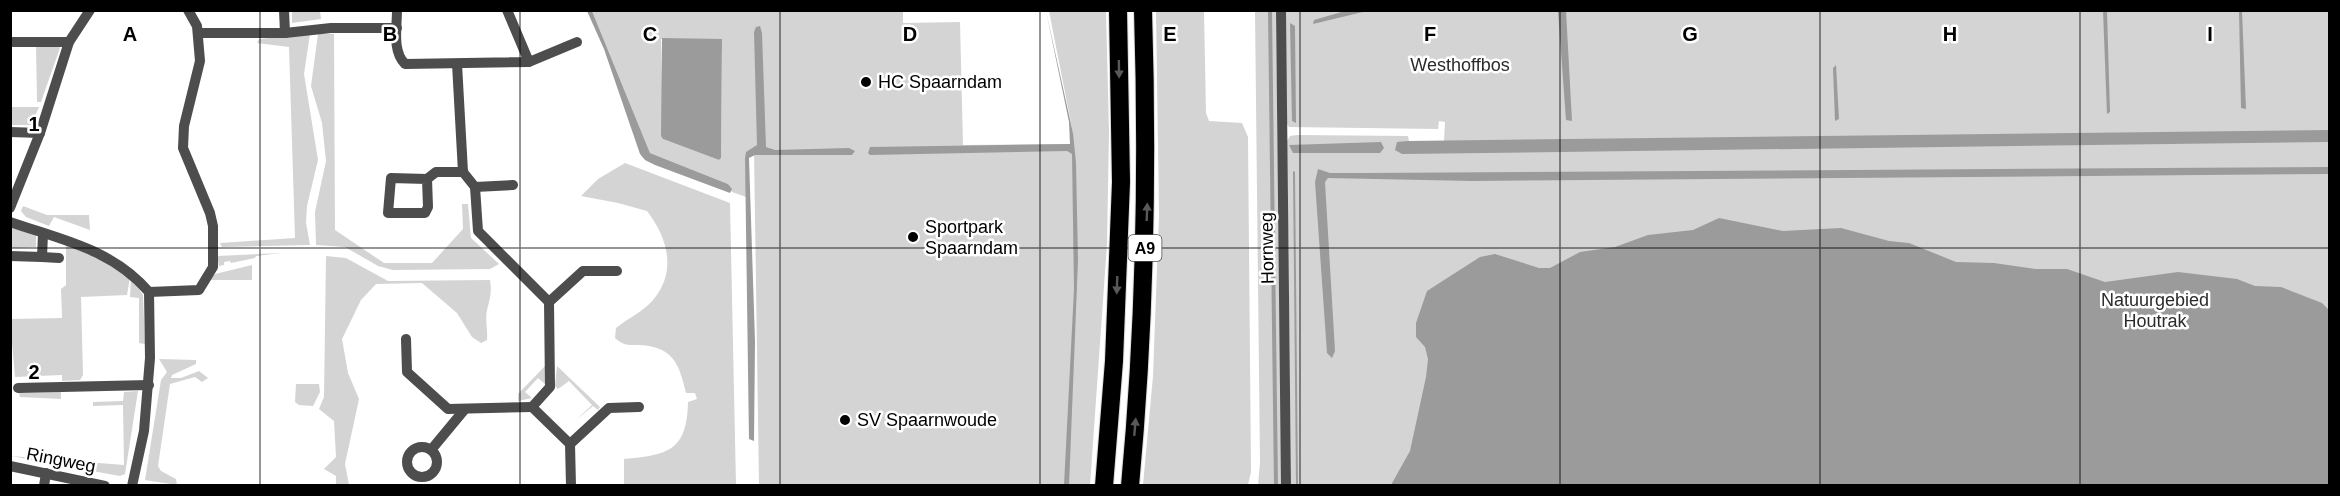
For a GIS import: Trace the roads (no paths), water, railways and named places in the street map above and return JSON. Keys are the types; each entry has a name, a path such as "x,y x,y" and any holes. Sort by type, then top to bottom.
{"highway":[{"name":"A9","path":"1104,486 1114,362 1121,182 1118,10"},
{"name":"A9","path":"1130,486 1139,385 1147,202 1143,10"}],"street":[{"path":"10,208 40,133 69,42 90,10"},
{"path":"149,292 199,290 211,272 213,250 210,213 183,148 184,126 200,62 198,33 188,10"},
{"path":"284,10 285,33"},
{"path":"397,10 397,50 399,58 405,64 529,62 577,42"},
{"path":"507,10 529,62"},
{"name":"Hornweg","path":"1281,10 1286,486"},
{"path":"198,33 285,33 331,28 397,28"},
{"path":"10,42 69,42"},
{"path":"457,64 463,172 475,187 478,231 549,302 550,387 532,407"},
{"path":"10,132 40,133"},
{"path":"427,179 428,207 425,213 388,213 391,178 427,179 436,172 463,172"},
{"path":"475,187 513,185"},
{"path":"10,222 86,247 120,263 149,292 148,385 144,431 132,486"},
{"path":"42,257 43,234"},
{"path":"10,256 59,258"},
{"path":"549,302 583,271 616,271"},
{"path":"406,339 407,372 448,409 532,407 570,444 572,486"},
{"path":"18,388 148,385"},
{"path":"570,444 609,408 639,407"},
{"path":"431,450 465,409"},
{"name":"Ringweg","path":"10,466 105,486"},
{"path":"44,486 46,473"}],"waterway":[{"path":"1270,10 1276,486"}],"place":[{"name":"HC Spaarndam","path":"866,82"},
{"name":"Sportpark Spaarndam","path":"913,237"},
{"name":"SV Spaarnwoude","path":"845,420"}],"park label":[{"name":"Westhoffbos","path":"1460,65"},
{"name":"Natuurgebied Houtrak","path":"2155,310"}]}
